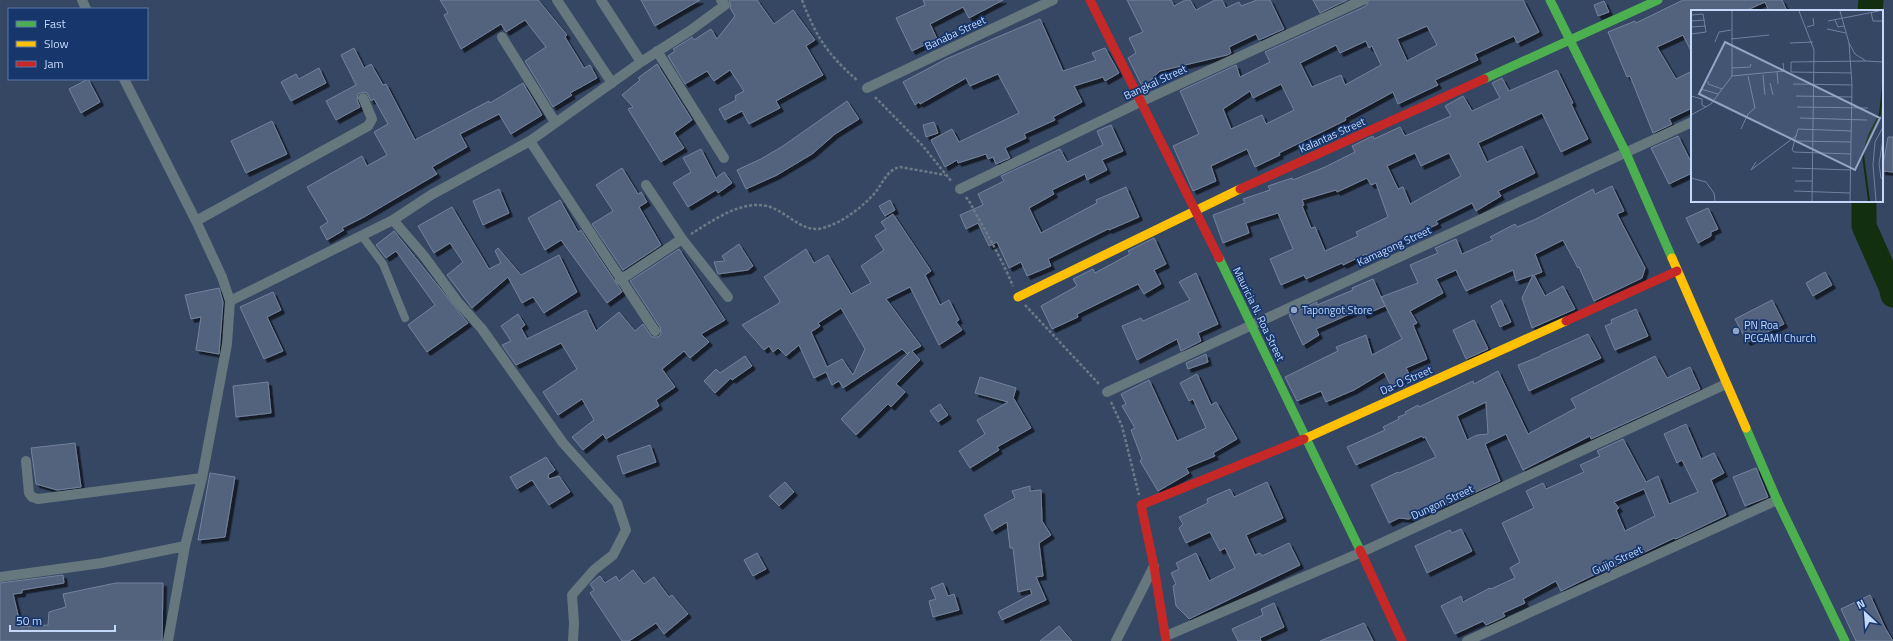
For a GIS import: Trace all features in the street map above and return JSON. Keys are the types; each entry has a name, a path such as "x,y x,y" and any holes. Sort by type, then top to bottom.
{"street":[{"path":"557,0 612,83"},
{"path":"601,0 640,62"},
{"path":"230,301 393,220 431,195 530,141 640,62 691,30 725,5 721,0"},
{"name":"Banaba Street","path":"867,88 1053,0"},
{"name":"Mauricia N. Roa Street","path":"1090,0 1307,438 1362,552 1402,641"},
{"name":"Bangkal Street","path":"960,189 1140,102 1363,0"},
{"path":"1550,0 1569,41 1626,153 1777,500 1845,641"},
{"name":"Kalantas Street","path":"1018,297 1194,210 1658,0"},
{"path":"502,37 555,122"},
{"path":"657,52 724,158"},
{"path":"125,80 196,221 222,277 230,301 227,344 202,478 185,546 168,641"},
{"path":"196,221 368,126 372,119 363,98"},
{"name":"Kamagong Street","path":"1107,392 1251,324 1691,122"},
{"path":"530,141 620,280 655,331"},
{"path":"646,184 682,239 728,297"},
{"path":"393,220 424,256 457,301 482,329 563,443 617,503 626,530 613,555 594,570 572,595 574,623 573,641"},
{"path":"620,280 682,239"},
{"name":"Da-O Street","path":"1141,505 1307,438 1677,271"},
{"name":"Dungon Street","path":"1166,639 1362,552 1726,384"},
{"path":"26,461 29,493 32,497 38,499 202,478"},
{"name":"Guijo Street","path":"1467,641 1777,500"},
{"path":"1141,505 1154,566 1166,639"},
{"path":"0,577 102,563 185,546"},
{"path":"1116,641 1154,566"}],"lane":[{"path":"362,236 383,264 405,318"}],"path":[{"path":"802,0 821,42 837,63 867,88 922,145 946,175 970,201 991,244 1004,265 1018,297 1107,392 1122,426 1141,505"},
{"path":"682,239 730,212 754,206 768,206 786,215 806,228 821,228 837,223 857,210 875,193 890,170 900,167 946,175"}],"building":[{"path":"440,0 538,0 567,35 565,37 584,68 590,65 597,78 570,93 572,95 553,107 525,61 546,47 525,20 506,32 501,24 461,49 444,15 448,13"},
{"path":"641,0 700,0 655,26"},
{"path":"729,0 757,0 774,24 793,10 815,40 806,46 823,75 776,101 780,108 749,124 742,111 725,120 719,109 736,100 735,96 744,91 730,70 714,81 707,71 685,84 668,56 675,51 673,49 692,37 694,40 711,29 717,39 735,16 730,8 731,5"},
{"path":"923,0 1003,0 969,18 963,7 930,24 937,39 912,51 896,18 925,5"},
{"path":"1127,0 1171,0 1174,6 1185,0 1190,0 1196,10 1215,0 1222,0 1226,8 1239,2 1241,6 1257,0 1270,0 1284,29 1259,40 1256,34 1229,47 1231,53 1227,55 1160,71 1143,88 1128,58 1136,53 1129,38 1143,32"},
{"path":"1313,0 1347,0 1320,13"},
{"path":"1369,0 1523,0 1539,32 1517,43 1514,36 1475,54 1478,60 1435,80 1438,85 1398,104 1393,92 1345,118 1346,120 1279,153 1280,155 1255,167 1247,149 1211,166 1216,181 1193,191 1173,146 1199,134 1180,91 1236,65 1240,77 1270,62 1265,52 1366,6","holes":["1427,26 1437,45 1407,61 1397,39","1366,41 1369,48 1372,46 1381,65 1345,85 1341,75 1312,87 1300,63 1336,45 1340,53","1281,84 1294,110 1266,124 1262,115 1231,129 1223,109 1250,91 1253,98"]},
{"path":"1683,0 1782,0 1787,10 1769,10 1765,2 1747,10 1691,10 1691,51 1683,35 1657,47 1676,79 1691,72 1691,108 1669,119 1672,124 1653,133 1630,76 1627,77 1608,32 1635,21 1636,23"},
{"path":"1604,1 1609,12 1598,16 1594,5"},
{"path":"1040,19 1063,71 1096,60 1092,53 1105,48 1119,73 1105,81 1103,77 1074,86 1082,102 1053,117 1055,120 1024,134 1026,138 1005,148 1010,158 996,164 993,157 988,159 986,154 958,163 957,160 945,167 931,140 952,129 959,142 1019,113 998,74 970,86 966,78 920,104 919,102 915,105 903,82 946,59"},
{"path":"354,48 364,68 371,64 383,85 386,84 415,140 489,101 490,103 523,83 542,115 511,134 499,114 460,134 467,147 432,167 437,174 364,217 342,228 344,230 327,240 320,227 328,222 307,187 362,156 367,166 387,155 374,132 388,124 374,99 371,101 367,93 363,92 358,94 357,100 360,107 336,120 326,101 356,85 341,55"},
{"path":"657,64 692,120 674,133 684,148 661,162 628,109 633,107 622,95 640,80 638,78"},
{"path":"319,68 326,83 291,101 281,82 296,74 299,79"},
{"path":"1557,70 1588,139 1561,152 1542,113 1478,143 1487,162 1522,146 1535,173 1498,191 1501,196 1476,211 1472,203 1436,221 1438,224 1368,257 1366,254 1343,265 1342,263 1306,279 1304,275 1281,285 1270,259 1293,249 1278,213 1246,223 1249,233 1223,243 1213,215 1245,203 1243,199 1270,190 1268,186 1292,178 1293,180 1325,167 1355,152 1352,146 1373,136 1374,139 1400,127 1405,136 1451,116 1445,106 1463,96 1472,111 1500,98 1492,83 1502,78 1509,91","holes":["1415,153 1421,166 1449,153 1461,176 1410,204 1403,187 1398,189 1387,166","1367,178 1371,185 1376,183 1388,217 1356,232 1358,236 1325,251 1315,227 1311,228 1302,206 1304,205 1302,200 1336,190 1337,192"]},
{"path":"89,80 100,102 81,113 69,89"},
{"path":"847,101 859,119 835,134 812,154 777,175 746,189 737,170 761,159 783,146"},
{"path":"272,121 287,154 246,173 231,141"},
{"path":"934,122 938,133 926,137 923,125"},
{"path":"1111,125 1123,151 1102,160 1107,170 1087,180 1085,174 1052,190 1054,194 1029,208 1041,233 1097,203 1096,200 1126,187 1139,217 1109,230 1108,229 1048,259 1051,266 1027,276 1021,262 1009,268 997,242 989,246 978,223 966,229 960,215 983,205 978,194 1004,181 1001,176 1060,149 1067,162 1103,145 1097,131"},
{"path":"1678,136 1691,162 1691,173 1669,184 1651,148"},
{"path":"1888,137 1893,137 1893,172 1883,171"},
{"path":"701,149 716,178 724,172 732,183 718,193 716,190 688,207 673,183 691,172 683,158"},
{"path":"622,168 638,194 641,192 647,202 639,207 661,245 623,270 592,224 613,211 596,185"},
{"path":"1612,186 1624,211 1617,214 1645,268 1642,278 1594,301 1579,267 1578,268 1563,240 1535,254 1542,272 1534,275 1545,296 1563,286 1575,309 1532,328 1522,298 1533,275 1516,281 1513,270 1466,291 1456,270 1436,279 1443,293 1410,311 1417,323 1413,325 1427,359 1406,368 1410,376 1391,386 1384,372 1354,390 1326,402 1321,391 1297,401 1285,377 1338,351 1336,347 1366,335 1372,355 1402,339 1381,297 1418,283 1410,265 1438,253 1435,248 1456,239 1462,254 1493,240 1490,237 1515,224 1517,227 1536,219 1593,189 1595,194"},
{"path":"499,189 509,213 483,225 473,201"},
{"path":"560,200 578,232 581,230 622,292 607,303 561,240 545,250 528,218"},
{"path":"890,200 895,210 885,216 879,206"},
{"path":"452,207 489,269 501,263 495,251 498,248 521,275 559,255 577,292 544,313 533,297 522,303 508,277 472,308 447,275 463,262 450,243 434,253 418,226"},
{"path":"1708,208 1718,229 1711,232 1711,236 1698,243 1686,218"},
{"path":"893,214 931,271 925,275 940,305 949,300 959,320 956,322 962,330 939,345 910,287 886,299 921,346 912,351 920,360 896,384 905,392 891,407 888,404 856,435 841,419 910,352 907,354 902,349 843,388 839,381 832,385 826,372 814,378 799,345 786,356 778,348 773,352 769,346 764,350 742,325 778,304 780,301 764,277 806,249 814,263 828,255 851,294 871,283 861,266 884,250 875,236 886,229 881,222","holes":["841,308 865,349 853,375 842,359 827,367 811,332 820,326 818,323"]},
{"path":"394,231 468,323 427,352 408,325 435,305 396,251 386,258 376,245"},
{"path":"1154,238 1166,264 1154,270 1161,284 1144,294 1138,284 1077,314 1078,317 1052,329 1041,306 1077,286 1073,279 1093,269 1095,273 1130,254 1128,251"},
{"path":"739,244 753,266 748,270 718,274 714,262 725,261 722,256"},
{"path":"679,249 725,320 701,334 709,342 690,358 684,351 662,369 675,387 656,400 659,406 606,439 603,434 583,450 572,437 594,420 582,399 558,415 543,392 577,369 561,343 516,365 502,345 511,341 501,326 518,314 525,325 521,328 527,339 586,310 596,331 619,312 635,331 643,324 652,337 658,337 661,334 660,327 630,281"},
{"path":"1825,272 1832,285 1813,296 1806,283"},
{"path":"1196,273 1218,324 1198,333 1201,341 1181,351 1177,339 1137,360 1122,326 1141,318 1143,321 1190,300 1179,282"},
{"path":"1373,279 1385,306 1364,315 1361,309 1316,329 1319,335 1303,345 1289,315 1317,302 1317,305 1353,290 1352,288"},
{"path":"219,288 223,302 219,354 196,350 201,317 191,319 185,295"},
{"path":"273,292 281,310 267,317 283,351 264,359 240,307"},
{"path":"1501,300 1511,322 1500,327 1491,306"},
{"path":"1772,300 1784,324 1747,342 1735,319"},
{"path":"1636,309 1648,336 1615,350 1605,326 1612,323 1611,320"},
{"path":"1474,320 1488,349 1466,359 1453,330"},
{"path":"1588,334 1601,358 1529,391 1518,365"},
{"path":"1206,354 1208,362 1188,369 1186,363"},
{"path":"745,356 752,366 732,380 731,378 715,393 704,381 716,369 720,373"},
{"path":"1655,356 1667,378 1690,367 1700,389 1591,439 1590,436 1523,470 1506,434 1485,444 1500,481 1423,516 1421,512 1409,519 1399,518 1389,523 1371,485 1398,472 1399,473 1436,457 1425,437 1423,438 1422,436 1356,465 1347,447 1385,430 1383,427 1399,419 1398,417 1406,414 1405,412 1418,405 1419,407 1473,381 1474,384 1498,371 1528,434 1576,408 1571,399","holes":["1486,402 1488,434 1477,435 1467,440 1457,416"]},
{"path":"1197,374 1211,405 1216,402 1237,439 1213,453 1215,456 1186,468 1189,473 1158,491 1140,461 1142,459 1131,430 1135,428 1122,406 1126,404 1121,394 1149,380 1177,441 1206,428 1193,399 1189,401 1180,383"},
{"path":"980,377 1016,388 1013,399 1031,428 997,447 999,450 970,468 959,451 985,434 977,420 1008,402 975,393"},
{"path":"268,382 271,413 236,417 233,386"},
{"path":"940,404 948,415 938,422 930,411"},
{"path":"1686,424 1701,459 1714,453 1724,473 1711,480 1726,515 1614,567 1614,565 1561,591 1556,581 1523,599 1525,603 1503,613 1505,616 1486,625 1483,621 1455,634 1441,606 1461,596 1463,602 1490,588 1491,589 1515,578 1510,568 1520,562 1502,523 1534,508 1526,491 1543,483 1546,489 1584,472 1580,465 1600,456 1597,451 1623,439 1646,482 1658,476 1669,504 1698,492 1682,460 1677,463 1664,434","holes":["1644,489 1655,516 1625,531 1616,510 1619,508 1614,502"]},
{"path":"75,443 81,487 57,490 36,484 31,448"},
{"path":"650,445 656,462 623,474 617,456"},
{"path":"546,457 555,470 548,475 549,479 559,476 570,492 549,505 532,480 517,489 510,477"},
{"path":"1756,468 1768,497 1745,506 1733,477"},
{"path":"210,473 235,477 225,537 198,540"},
{"path":"785,482 794,492 779,506 769,496"},
{"path":"1267,482 1283,518 1246,535 1255,555 1260,553 1262,556 1289,543 1300,565 1189,619 1176,606 1173,586 1176,584 1171,573 1179,569 1176,563 1196,553 1209,581 1235,568 1225,548 1220,551 1210,532 1186,543 1179,528 1183,524 1179,517 1208,503 1207,499 1230,489 1234,497"},
{"path":"1030,486 1030,491 1041,490 1042,521 1051,535 1039,543 1043,576 1036,577 1046,600 1002,620 998,612 1032,594 1030,589 1018,592 1013,548 1010,548 1007,522 992,531 984,515 1015,498 1012,491"},
{"path":"1461,529 1472,551 1427,573 1415,546 1450,530 1452,533"},
{"path":"757,553 766,569 753,576 744,560"},
{"path":"633,570 644,584 654,577 669,597 672,595 688,614 664,634 656,623 629,641 622,641 590,593 594,590 590,584 600,576 605,583 616,576 619,581"},
{"path":"63,575 64,583 22,590 22,593 13,594 21,627 48,625 49,612 66,607 63,594 116,583 163,583 162,641 0,641 0,583"},
{"path":"943,583 948,596 954,594 959,610 933,617 929,601 936,599 931,588"},
{"path":"1870,595 1885,628 1893,641 1856,641 1841,609"},
{"path":"1274,603 1284,627 1260,638 1261,641 1238,641 1232,629 1263,615 1261,609"},
{"path":"1364,623 1373,641 1320,641"},
{"path":"1059,626 1072,641 1040,641"}],"waterway":[{"path":"1870,10 1871,0"},
{"path":"1864,202 1864,226 1891,287 1893,295"}],"traffic: fast":[{"path":"1550,0 1626,153 1672,258"},
{"path":"1484,79 1658,0"},
{"path":"1219,258 1360,550"},
{"path":"1746,428 1777,500 1845,641"}],"traffic: slow":[{"path":"1018,297 1240,189"},
{"path":"1672,258 1746,428"},
{"path":"1304,439 1566,321"}],"traffic: jam":[{"path":"1090,0 1219,258"},
{"path":"1240,189 1484,79"},
{"path":"1566,321 1677,271"},
{"path":"1166,641 1154,566 1141,505 1304,439"},
{"path":"1360,550 1402,641"}],"place":[{"name":"Tapongot Store","path":"1294,310"},
{"name":"PN Roa PCGAMI Church","path":"1736,331"}]}
